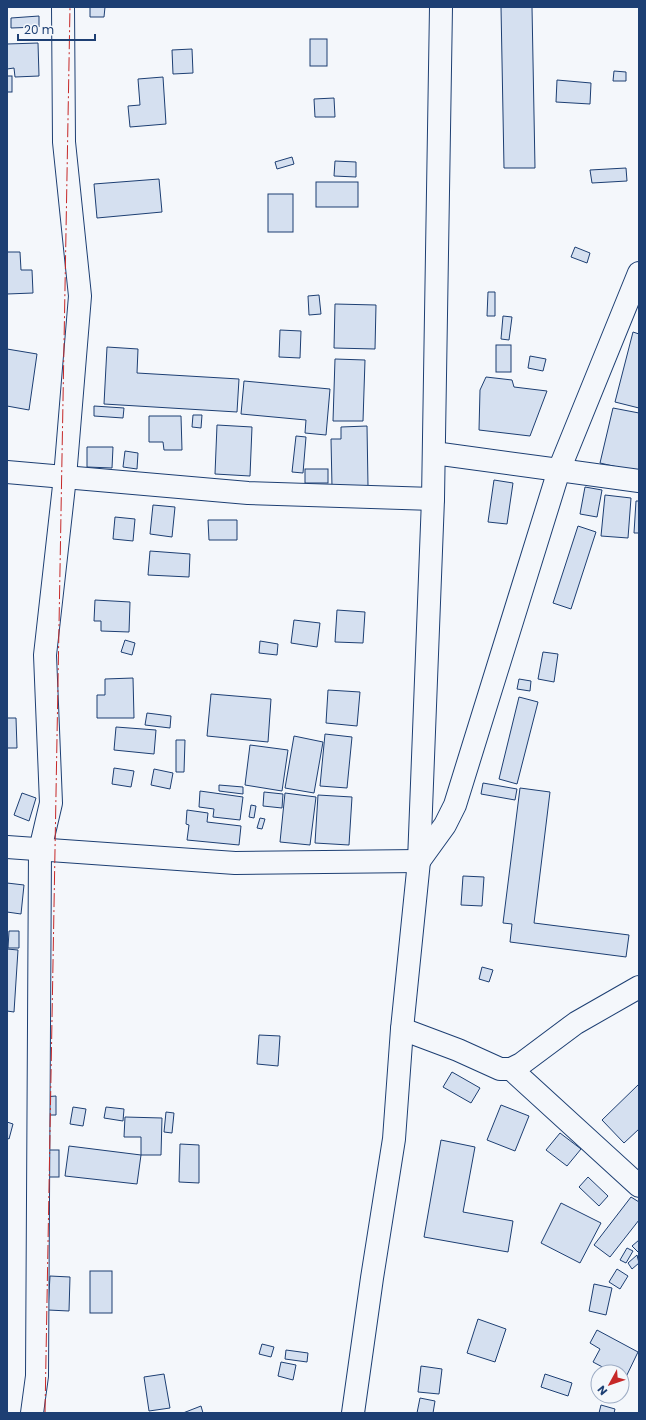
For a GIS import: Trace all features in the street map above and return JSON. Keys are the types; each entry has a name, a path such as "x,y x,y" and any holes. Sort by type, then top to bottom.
{"main road":[{"path":"32,1413 36,1376 40,850 51,803 45,655 65,477 80,296 64,142 63,7"},
{"path":"353,1413 394,1139 402,1029 418,861 433,499 441,7"},
{"path":"418,861 445,825 455,805 559,470 639,273"},
{"path":"434,453 639,481"},
{"path":"7,472 248,493 433,499"},
{"path":"7,847 235,863 418,861"},
{"path":"402,1029 458,1050 500,1069 511,1069 521,1064 576,1023 639,987"},
{"path":"511,1069 639,1186"}],"building":[{"path":"90,7 105,7 104,17 90,17"},
{"path":"501,7 532,7 535,168 504,168"},
{"path":"39,16 39,27 11,28 11,18"},
{"path":"310,39 327,39 327,66 310,66"},
{"path":"38,43 39,76 15,77 14,68 7,69 7,44"},
{"path":"192,49 193,73 173,74 172,50"},
{"path":"614,71 626,72 626,81 613,81"},
{"path":"7,76 12,76 12,92 7,92"},
{"path":"163,77 166,124 130,127 128,106 140,105 138,79"},
{"path":"557,80 591,83 590,104 556,102"},
{"path":"334,98 335,117 315,117 314,99"},
{"path":"292,157 294,164 277,169 275,162"},
{"path":"335,161 356,162 356,177 334,176"},
{"path":"626,168 627,181 592,183 590,170"},
{"path":"159,179 162,212 97,218 94,184"},
{"path":"316,182 358,182 358,207 316,207"},
{"path":"268,194 293,194 293,232 268,232"},
{"path":"575,247 590,253 587,263 571,257"},
{"path":"7,252 20,252 21,270 32,270 33,293 7,294"},
{"path":"488,292 495,292 495,316 487,316"},
{"path":"319,295 321,314 309,315 308,296"},
{"path":"335,304 376,305 375,349 334,348"},
{"path":"503,316 512,317 509,340 501,339"},
{"path":"280,330 301,331 300,358 279,357"},
{"path":"633,332 639,334 639,408 615,402"},
{"path":"496,345 511,345 511,372 496,372"},
{"path":"107,347 138,349 137,373 239,379 237,412 104,404"},
{"path":"7,349 37,354 29,410 7,406"},
{"path":"530,356 546,359 543,371 528,368"},
{"path":"335,359 365,360 363,421 333,421"},
{"path":"486,377 512,380 514,387 547,391 530,436 479,430 480,390"},
{"path":"244,381 330,389 326,435 305,433 306,420 241,414"},
{"path":"94,406 124,408 123,418 94,416"},
{"path":"613,408 639,413 639,472 600,463"},
{"path":"193,415 202,415 201,428 192,427"},
{"path":"149,416 181,416 182,450 164,450 163,442 149,442"},
{"path":"217,425 252,427 250,476 215,474"},
{"path":"367,426 368,486 332,487 331,439 341,439 341,427"},
{"path":"296,436 306,437 303,473 292,472"},
{"path":"87,447 113,447 112,468 87,467"},
{"path":"125,451 138,453 137,469 123,467"},
{"path":"305,469 328,469 328,483 305,483"},
{"path":"494,480 513,483 507,524 488,522"},
{"path":"585,487 602,490 597,517 580,514"},
{"path":"605,495 631,498 628,538 601,536"},
{"path":"636,501 639,501 639,533 634,533"},
{"path":"153,505 175,507 172,537 150,534"},
{"path":"115,517 135,519 133,541 113,539"},
{"path":"208,520 237,520 237,540 209,540"},
{"path":"578,526 596,532 571,609 553,603"},
{"path":"150,551 190,554 189,577 148,575"},
{"path":"95,600 130,602 129,632 101,631 101,621 94,621"},
{"path":"337,610 365,612 363,643 335,642"},
{"path":"294,620 320,623 317,647 291,643"},
{"path":"125,640 135,643 132,655 121,652"},
{"path":"260,641 278,644 277,655 259,653"},
{"path":"543,652 558,654 554,682 538,679"},
{"path":"133,678 134,718 97,718 97,695 105,695 105,679"},
{"path":"519,679 531,681 530,691 517,689"},
{"path":"328,690 360,692 357,726 326,723"},
{"path":"211,694 271,699 268,742 207,736"},
{"path":"519,697 538,702 517,784 499,779"},
{"path":"147,713 171,716 170,728 145,725"},
{"path":"7,718 16,718 17,748 7,748"},
{"path":"116,727 156,730 154,754 114,750"},
{"path":"325,734 352,737 347,788 320,786"},
{"path":"294,736 323,742 314,793 285,788"},
{"path":"176,740 185,740 184,772 176,772"},
{"path":"250,745 288,750 282,791 245,785"},
{"path":"114,768 134,771 131,787 112,784"},
{"path":"154,769 173,773 170,789 151,785"},
{"path":"483,783 517,789 515,800 481,794"},
{"path":"219,785 243,787 243,794 219,791"},
{"path":"520,788 550,792 534,923 629,935 626,957 510,942 512,924 503,923"},
{"path":"200,791 243,797 240,820 213,817 214,809 199,807"},
{"path":"264,792 283,794 282,808 263,806"},
{"path":"22,793 36,798 29,821 14,815"},
{"path":"285,793 316,797 310,845 280,842"},
{"path":"318,795 352,797 349,845 315,843"},
{"path":"251,805 256,806 254,818 249,817"},
{"path":"187,810 208,813 207,822 241,826 239,845 187,840 189,825 186,824"},
{"path":"260,818 265,819 262,829 257,828"},
{"path":"463,876 484,877 482,906 461,905"},
{"path":"7,883 24,885 21,914 7,912"},
{"path":"9,931 19,931 19,948 8,948"},
{"path":"7,949 18,950 14,1012 7,1011"},
{"path":"482,967 493,970 489,982 479,979"},
{"path":"259,1035 280,1036 278,1066 257,1064"},
{"path":"452,1072 480,1088 471,1103 443,1087"},
{"path":"639,1084 639,1129 624,1143 602,1120"},
{"path":"56,1096 56,1115 44,1115 43,1097"},
{"path":"501,1105 529,1116 515,1151 487,1140"},
{"path":"73,1107 86,1109 83,1126 70,1124"},
{"path":"106,1107 124,1109 123,1121 104,1118"},
{"path":"166,1112 174,1113 172,1133 164,1132"},
{"path":"125,1117 162,1118 161,1155 141,1155 141,1137 124,1137"},
{"path":"7,1122 13,1124 9,1139 7,1138"},
{"path":"560,1133 581,1149 567,1166 546,1150"},
{"path":"441,1140 475,1147 463,1212 513,1221 508,1252 424,1237"},
{"path":"180,1144 199,1145 199,1183 179,1182"},
{"path":"69,1146 141,1155 137,1184 65,1176"},
{"path":"45,1150 59,1150 59,1177 45,1177"},
{"path":"588,1177 608,1196 599,1206 579,1187"},
{"path":"631,1197 639,1202 639,1220 610,1257 594,1245"},
{"path":"561,1203 601,1223 580,1263 541,1243"},
{"path":"639,1240 639,1253 632,1246"},
{"path":"627,1248 633,1251 626,1263 620,1260"},
{"path":"637,1255 639,1263 632,1269 628,1263"},
{"path":"617,1269 628,1276 620,1289 609,1282"},
{"path":"90,1271 112,1271 112,1313 90,1313"},
{"path":"50,1276 70,1277 69,1311 48,1310"},
{"path":"594,1284 612,1288 606,1315 589,1311"},
{"path":"478,1319 506,1329 495,1362 467,1353"},
{"path":"597,1330 638,1352 630,1369 630,1364 597,1364 593,1362 600,1349 590,1343"},
{"path":"262,1344 274,1347 271,1357 259,1354"},
{"path":"286,1350 308,1353 307,1362 285,1359"},
{"path":"281,1362 296,1365 293,1380 278,1376"},
{"path":"421,1366 442,1369 439,1394 418,1392"},
{"path":"164,1374 170,1408 149,1411 144,1377"},
{"path":"545,1374 572,1383 568,1396 541,1387"},
{"path":"420,1398 435,1401 433,1413 417,1413"},
{"path":"601,1405 615,1409 614,1413 599,1413"},
{"path":"201,1406 203,1413 183,1413"}],"power":[{"path":"45,1413 70,7"}]}
